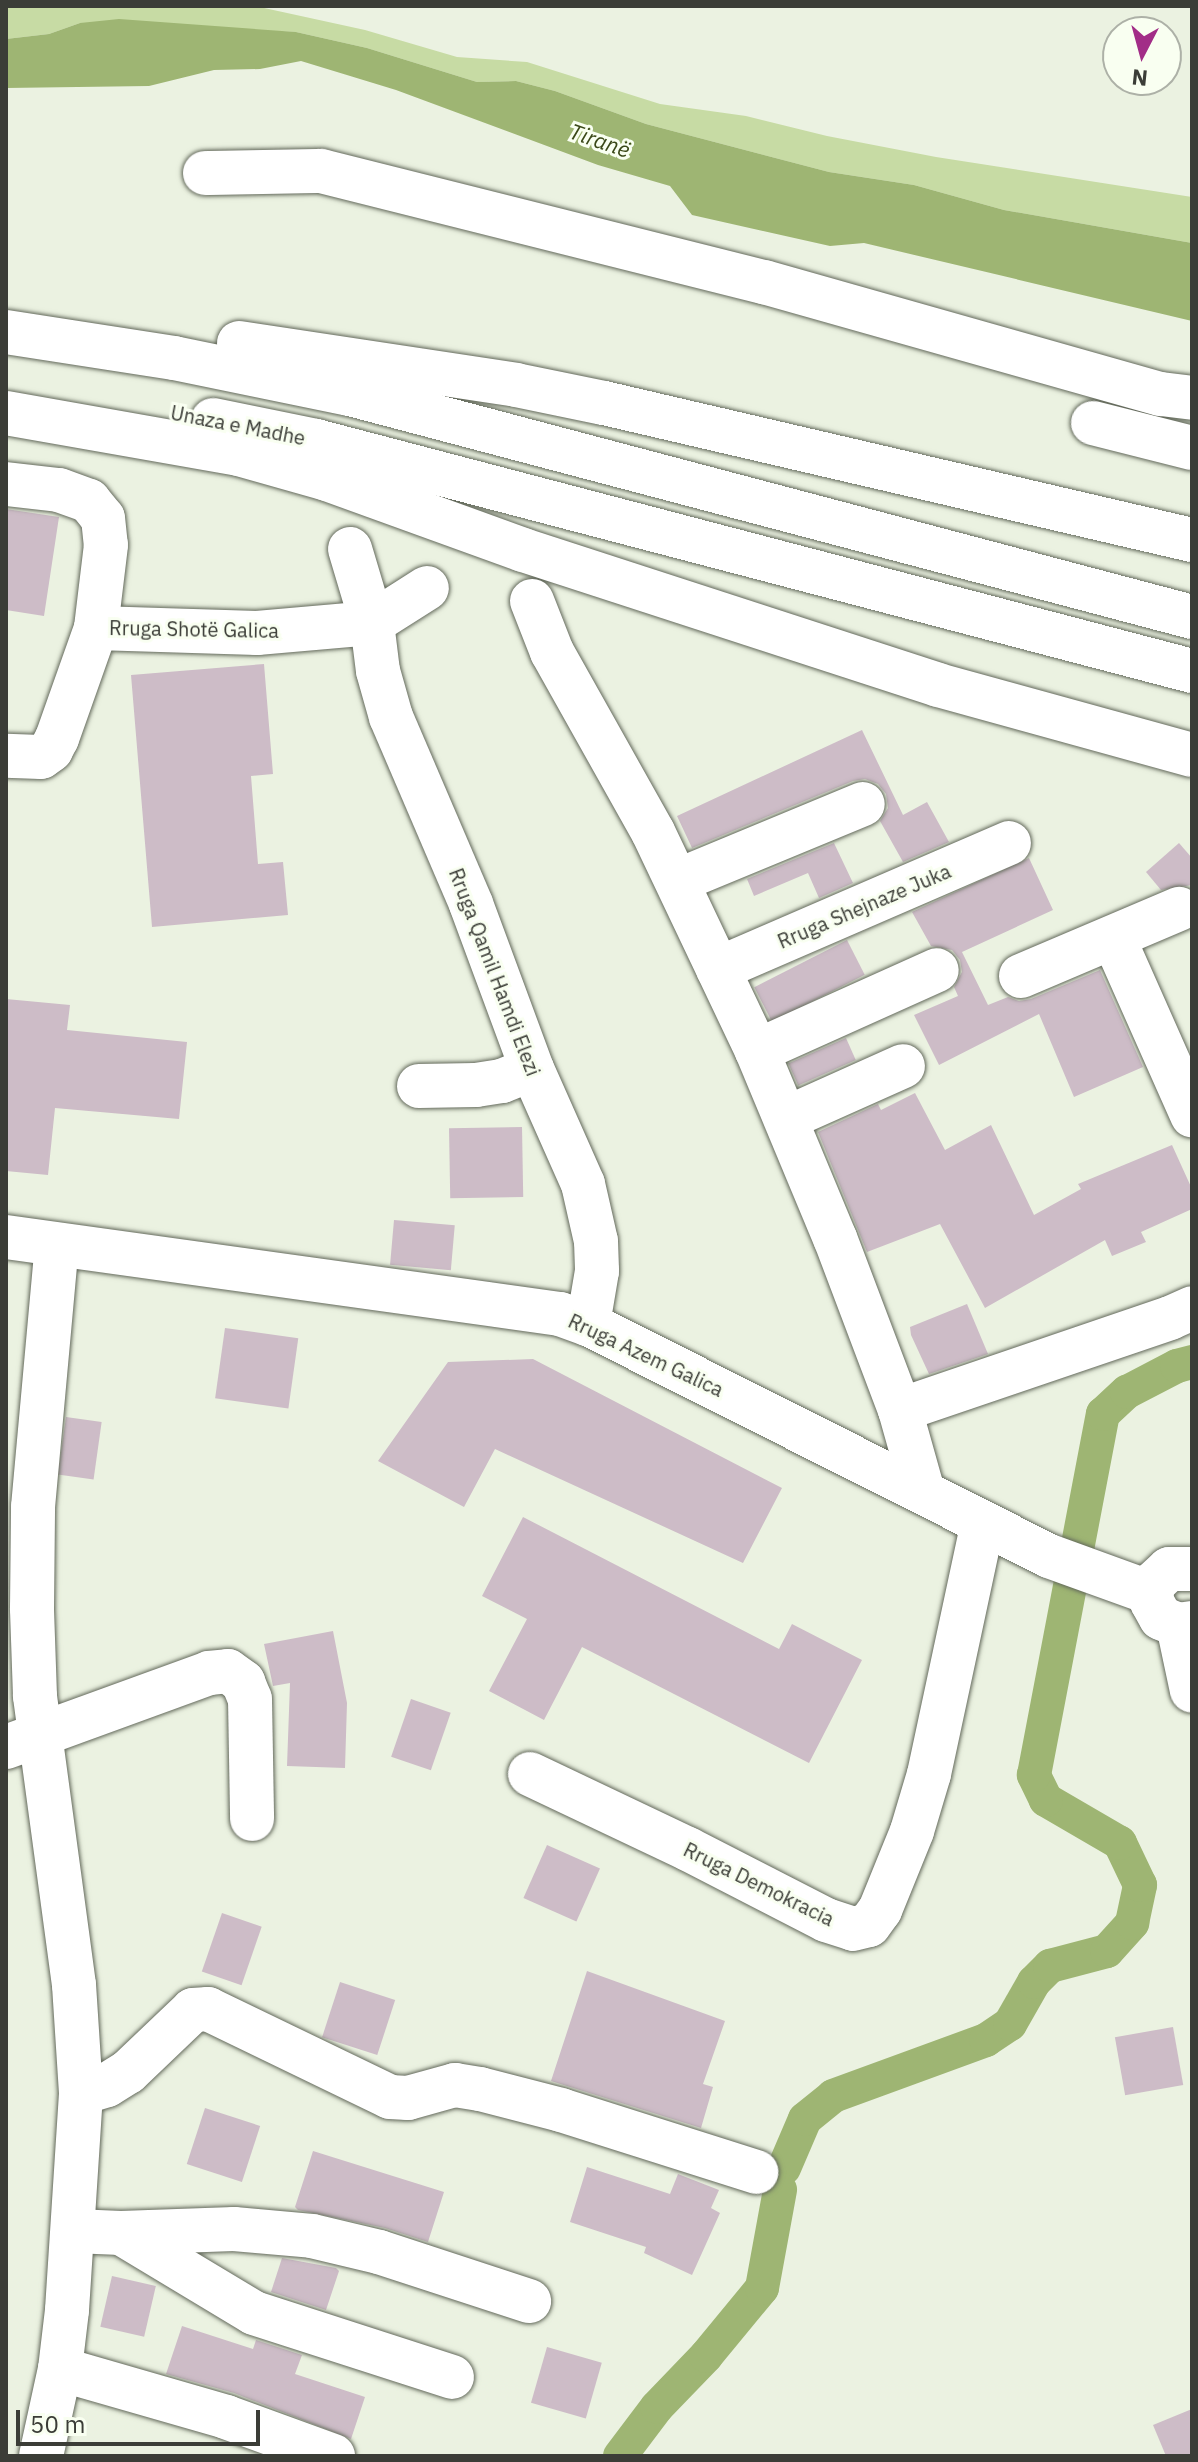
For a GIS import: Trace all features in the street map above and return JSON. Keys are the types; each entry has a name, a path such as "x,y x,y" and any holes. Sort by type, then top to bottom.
{"main road":[{"path":"205,173 321,171 764,282 1161,394 1192,398"},
{"path":"6,305 516,385 1192,540"},
{"path":"6,332 174,358 350,394 1192,617"},
{"name":"Unaza e Madhe","path":"6,384 302,438 467,479 944,609 1192,671"},
{"path":"6,413 239,454 327,479 523,550 938,685 1192,755"},
{"path":"1093,423 1192,448"},
{"path":"6,484 79,495 96,507 106,530 96,628 51,750 31,759 6,756"},
{"name":"Rruga Qamil Hamdi Elezi","path":"350,549 372,623 378,671 391,717 471,904 532,1069 583,1184 591,1216 597,1271 588,1324"},
{"name":"Rruga Shotë Galica","path":"96,628 257,633 372,623 427,588"},
{"path":"532,601 552,652 677,881 787,1118 900,1410 923,1492"},
{"path":"677,881 863,804"},
{"name":"Rruga Shejnaze Juka","path":"718,969 1009,843"},
{"path":"1021,976 1179,909"},
{"path":"1114,939 1192,1115"},
{"path":"757,1051 937,970"},
{"path":"787,1118 903,1066"},
{"path":"419,1086 476,1085 502,1081 532,1069"},
{"name":"Rruga Azem Galica","path":"6,1237 535,1309 588,1324 1049,1556 1096,1573 1174,1614"},
{"path":"41,2456 60,2369 74,2231 81,2093 74,1985 23,1740 32,1608 19,1511 57,1245"},
{"path":"900,1410 1192,1308"},
{"name":"Rruga Demokracia","path":"530,1774 688,1849 826,1920 853,1929 869,1925 880,1910 929,1774 983,1523"},
{"path":"1192,1569 1169,1569 1154,1583 1174,1614 1192,1691"},
{"path":"23,1740 209,1673 228,1671 243,1682 250,1699 252,1819"},
{"path":"81,2093 107,2085 128,2072 193,2010 208,2009 390,2097 408,2098 455,2085 480,2089 561,2110 756,2172"},
{"path":"74,2231 121,2233 234,2229 312,2236 379,2252 529,2301"},
{"path":"121,2233 254,2313 452,2377"},
{"path":"60,2369 226,2417 333,2456"}],"shaded area":[{"path":"6,6 255,6 365,30 457,57 527,62 660,104 746,116 827,136 936,157 1192,197 1192,243 1004,210 914,185 829,172 646,124 555,91 516,81 477,82 367,48 296,32 80,23 49,34 6,39"}],"water":[{"name":"Tiranë","path":"119,19 296,32 367,48 477,82 516,81 555,91 646,124 829,172 914,185 1004,210 1192,243 1192,321 864,243 830,246 692,215 670,186 598,165 396,90 301,61 260,69 214,70 149,86 6,88 6,39 49,34 80,23"}],"building":[{"path":"6,509 59,517 44,616 6,610"},
{"path":"264,664 273,774 251,776 258,864 283,862 288,915 152,927 131,675"},
{"path":"862,730 903,815 927,802 949,842 903,862 880,821 888,808 886,794 878,784 865,779 853,781 692,848 677,816"},
{"path":"834,843 853,883 819,898 808,873 754,896 747,879"},
{"path":"1179,843 1192,858 1192,885 1161,890 1146,872"},
{"path":"1029,858 1053,910 962,952 988,1005 1008,997 1019,1001 1031,999 1100,970 1143,1067 1074,1097 1039,1014 939,1065 914,1015 958,996 954,987 962,972 960,960 952,950 931,946 912,912"},
{"path":"847,940 865,975 772,1022 754,987"},
{"path":"6,999 70,1005 67,1030 187,1042 179,1119 55,1108 48,1175 6,1171"},
{"path":"846,1038 856,1060 798,1086 788,1064"},
{"path":"915,1093 945,1150 991,1125 1034,1215 1081,1189 1078,1184 1172,1145 1192,1189 1192,1209 1141,1232 1146,1242 1112,1256 1105,1240 985,1308 940,1224 867,1252 818,1132 878,1104 881,1110"},
{"path":"522,1127 523,1197 450,1198 449,1128"},
{"path":"394,1220 455,1225 451,1270 390,1265"},
{"path":"967,1304 988,1354 929,1374 910,1327"},
{"path":"225,1328 298,1338 288,1409 215,1398"},
{"path":"533,1359 782,1488 743,1563 495,1449 464,1507 378,1461 448,1362"},
{"path":"66,1417 102,1422 94,1479 58,1474"},
{"path":"523,1517 779,1649 792,1624 862,1660 809,1763 582,1647 544,1720 489,1691 527,1619 482,1596"},
{"path":"333,1631 347,1703 345,1768 287,1766 290,1683 273,1686 264,1644"},
{"path":"411,1699 451,1713 431,1770 391,1757"},
{"path":"547,1845 600,1869 576,1922 523,1898"},
{"path":"222,1913 262,1927 242,1985 202,1972"},
{"path":"587,1971 725,2021 703,2084 713,2087 701,2128 551,2081"},
{"path":"340,1982 395,2000 377,2055 322,2037"},
{"path":"1173,2027 1183,2085 1125,2095 1115,2037"},
{"path":"205,2108 260,2126 242,2182 187,2164"},
{"path":"313,2151 444,2192 428,2242 385,2228 298,2210 295,2207"},
{"path":"587,2167 670,2194 678,2174 719,2190 711,2208 720,2213 692,2275 644,2253 646,2247 570,2222"},
{"path":"282,2258 339,2271 326,2310 271,2292"},
{"path":"112,2276 156,2286 144,2337 100,2327"},
{"path":"182,2326 253,2349 256,2340 302,2355 295,2374 365,2397 351,2439 234,2393 166,2374"},
{"path":"547,2347 602,2363 586,2418 531,2403"},
{"path":"1192,2409 1192,2456 1166,2456 1153,2425"}],"waterway":[{"path":"784,2168 805,2119 833,2096 986,2040 1010,2024 1034,1982 1050,1966 1107,1951 1132,1923 1140,1885 1120,1843 1046,1800 1034,1775 1103,1414 1127,1392 1177,1366 1192,1362"},
{"path":"620,2456 657,2407 706,2356 762,2288 780,2190"}]}
